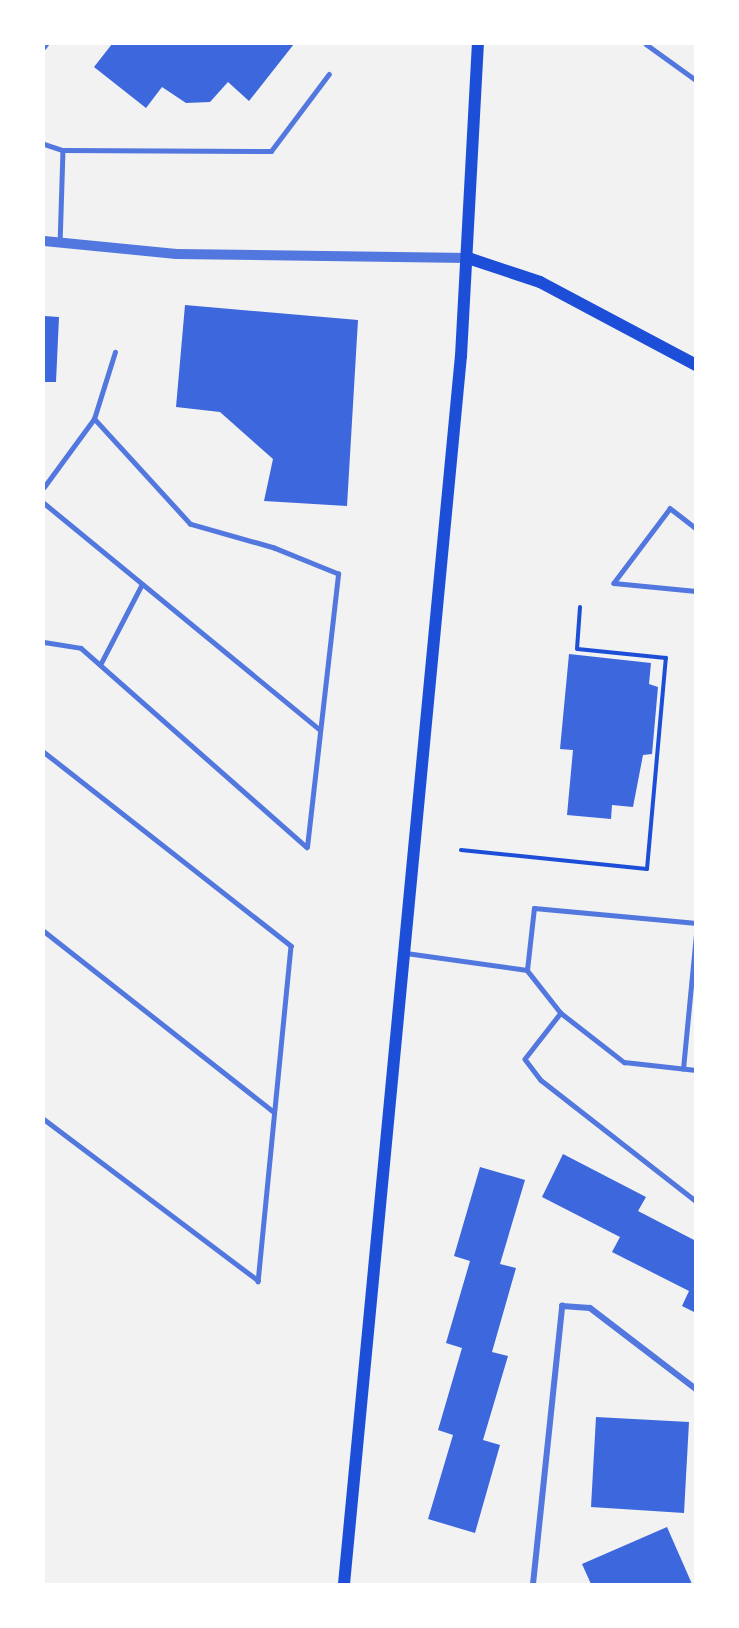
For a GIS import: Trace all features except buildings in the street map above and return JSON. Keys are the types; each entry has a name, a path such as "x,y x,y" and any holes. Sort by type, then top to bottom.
{"main road":[{"path":"344,1584 400,953 468,258 478,44"},
{"path":"468,258 540,282 696,365"}],"street":[{"path":"44,241 176,254 468,258"},
{"path":"532,1584 562,1306 590,1308 696,1389"}],"lane":[{"path":"646,44 696,80"},
{"path":"44,144 63,150 271,151 329,74"},
{"path":"60,243 63,150"},
{"path":"44,487 94,419 115,352"},
{"path":"44,642 81,648 307,847 338,574 274,548 190,524 94,419"},
{"path":"44,503 320,730"},
{"path":"696,529 670,509 614,583 696,591"},
{"path":"100,665 142,584"},
{"path":"44,752 291,946 258,1281 44,1120"},
{"path":"527,970 534,908 696,923"},
{"path":"44,931 273,1111"},
{"path":"683,1069 696,933"},
{"path":"400,953 527,970 561,1013 624,1062 696,1070"},
{"path":"688,1009 696,1010"},
{"path":"561,1013 525,1059 542,1080 696,1201"}],"path":[{"path":"461,850 647,869 666,658 576,649 580,607"}]}
